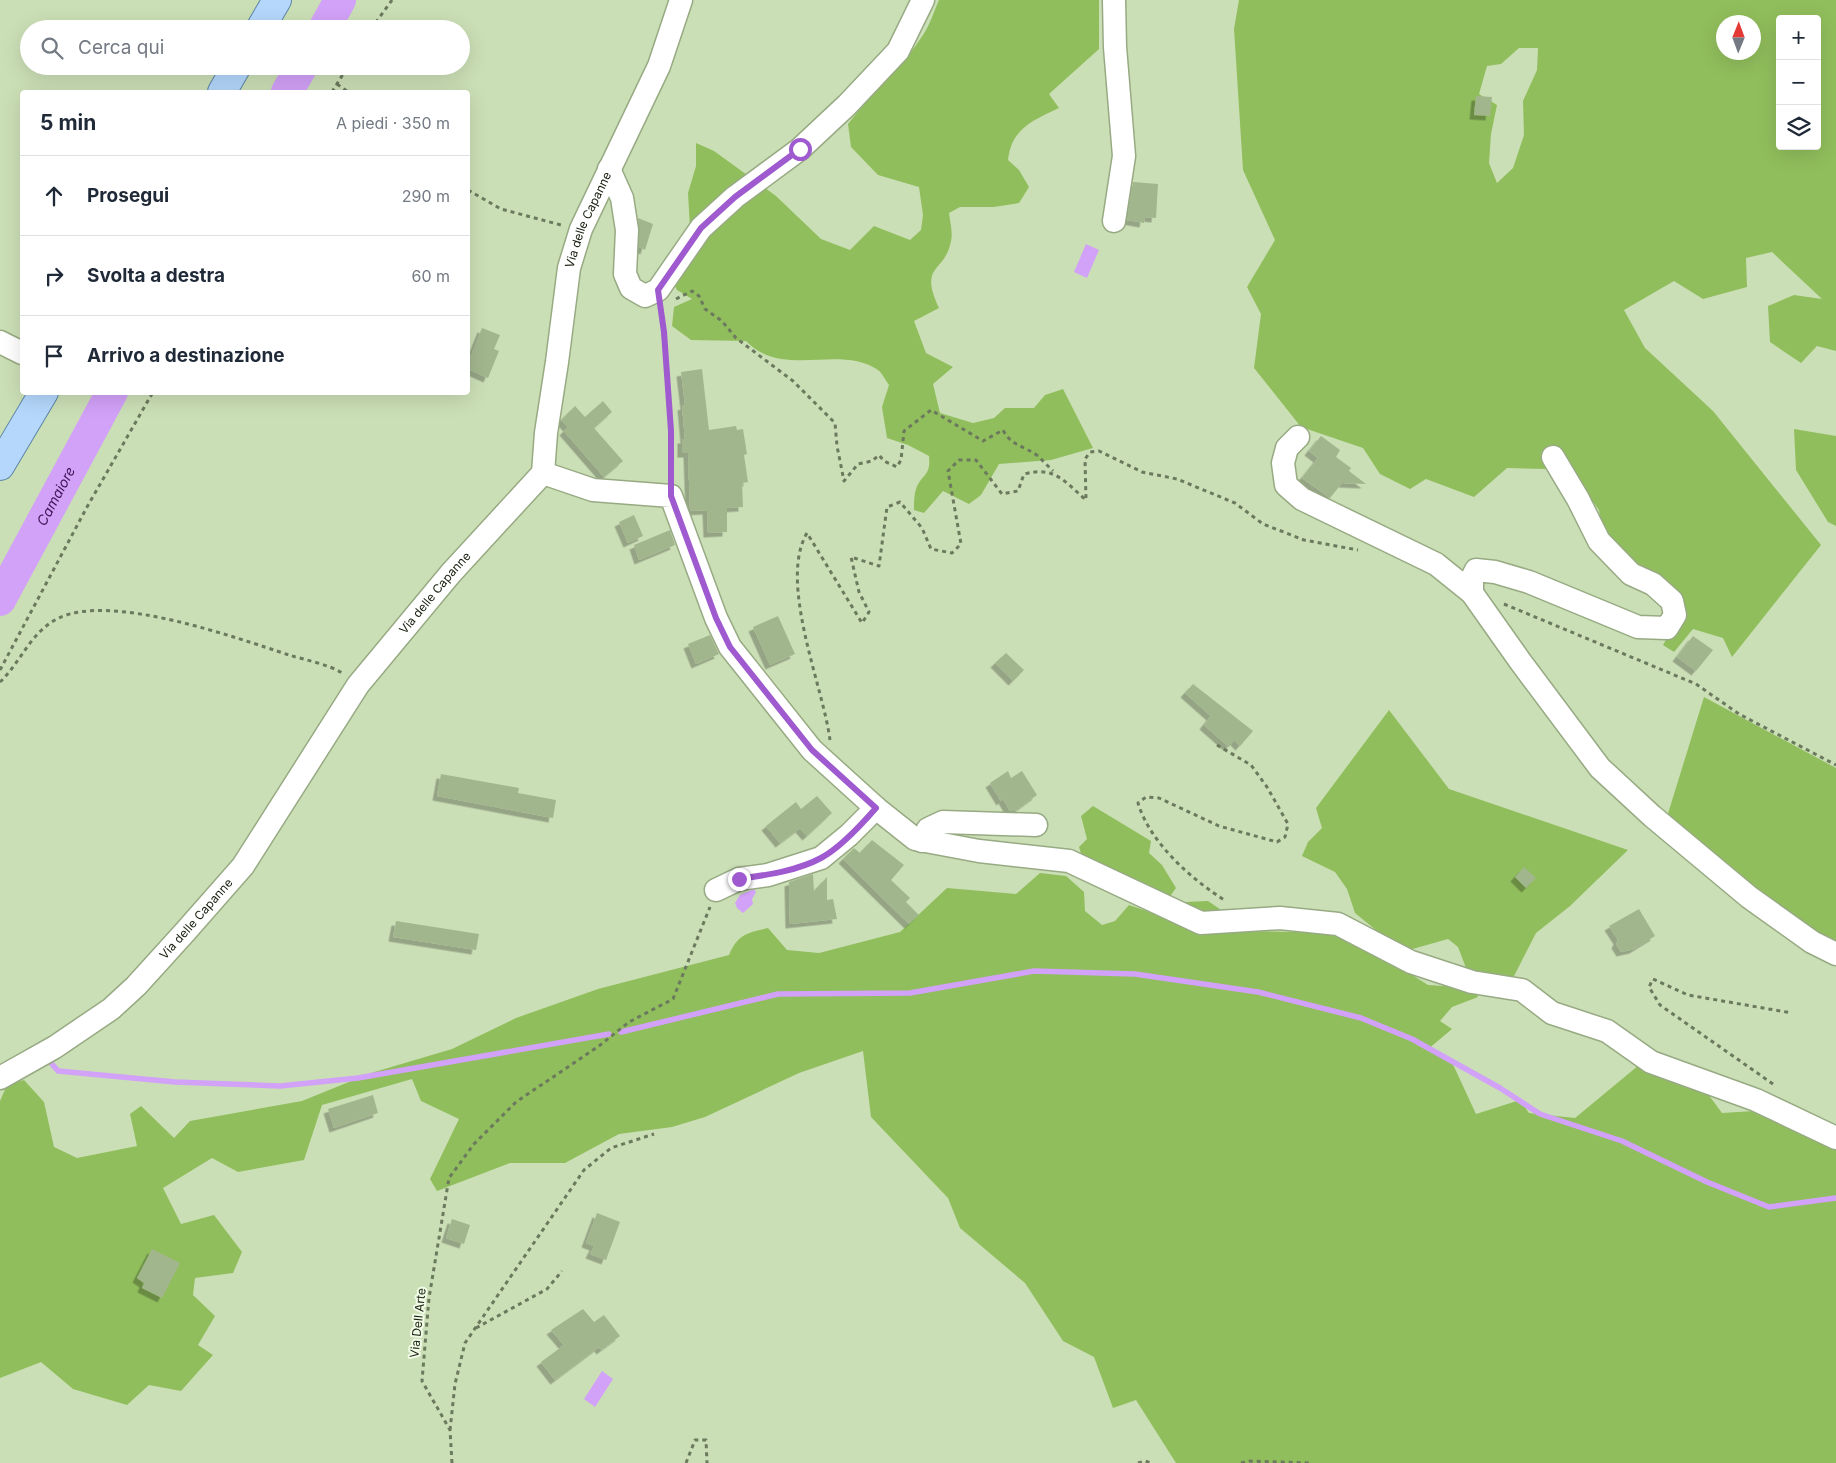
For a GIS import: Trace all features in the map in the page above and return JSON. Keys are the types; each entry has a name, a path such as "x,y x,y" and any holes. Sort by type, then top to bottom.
{"main road":[{"path":"265,20 276,0"},
{"path":"223,90 232,75"},
{"path":"0,466 42,395"}],"street":[{"name":"Via delle Capanne","path":"0,1078 55,1046 111,1009 136,986 243,866 358,685 451,573 543,473 546,433 569,268 581,229 659,66 681,0"},
{"path":"609,169 622,198 627,230 625,274 631,288 645,296 658,290 701,228 735,197 800,149 847,105 898,51 923,0"},
{"path":"1114,0 1115,47 1124,156 1114,221"},
{"path":"0,342 20,353"},
{"path":"1298,437 1287,448 1282,463 1286,485 1302,499 1436,564 1472,593 1600,768 1652,816 1749,897 1812,942 1836,954"},
{"path":"1472,593 1472,578 1476,570 1494,572 1529,582 1638,627 1668,628 1675,615 1672,601 1653,584 1631,574 1599,542 1578,499 1553,457"},
{"path":"543,473 593,490 671,496 716,618 730,647 825,762 876,808 915,839 979,851 1069,861 1201,923 1280,918 1338,924 1411,962 1472,982 1522,990 1552,1013 1607,1030 1651,1062 1756,1100 1836,1138"},
{"path":"716,890 739,879 768,875 821,858 849,835 876,808"},
{"path":"922,841 928,829 943,822 1036,825"}],"path":[{"path":"378,20 392,0"},
{"path":"334,90 343,75"},
{"path":"338,84 346,90"},
{"path":"470,191 502,209 544,222 581,229"},
{"path":"658,290 676,299 692,291 699,296 705,309 722,321 736,338 793,381 835,423 837,446 844,481 858,464 872,461 879,455 884,462 897,467 901,460 904,431 931,410 983,442 1003,430 1007,439 1022,449 1037,455 1086,500 1085,459 1090,452 1099,451 1142,472 1177,479 1234,504 1263,524 1304,540 1361,551"},
{"path":"658,290 664,332 671,431 671,496"},
{"path":"0,670 87,507 152,395"},
{"path":"825,762 832,754 829,730 803,629 800,593 798,553 807,533 862,623 869,612 859,592 851,557 879,566 887,507 900,502 922,528 931,549 952,553 962,544 948,471 959,460 976,460 1002,494 1018,491 1024,474 1038,470 1054,472"},
{"path":"1472,593 1526,612 1696,684 1739,714 1836,765"},
{"path":"0,682 10,673 35,636 58,618 84,611 107,610 139,613 237,638 340,671 358,685"},
{"path":"1217,745 1251,765 1267,787 1288,824 1285,837 1276,842 1219,826 1159,798 1146,797 1138,803 1142,816 1181,869 1251,920"},
{"name":"Via Dell Arte","path":"452,1463 450,1430 422,1381 429,1298 449,1178 474,1144 516,1102 592,1052 629,1022 673,999 716,890"},
{"path":"1781,1112 1785,1094 1768,1080 1660,1005 1648,987 1653,979 1688,995 1792,1013"},
{"path":"450,1430 459,1368 465,1343 473,1331 584,1170 611,1148 654,1134"},
{"path":"473,1331 547,1289 562,1271"},
{"path":"686,1463 695,1440 706,1440 707,1463"},
{"path":"1138,1463 1145,1461 1151,1463"},
{"path":"1241,1463 1248,1461 1309,1463"}],"green space":[{"path":"939,0 1099,0 1099,49 1049,94 1059,108 1025,127 1014,140 1010,149 1008,160 1019,170 1029,187 1019,203 994,207 960,207 949,213 952,231 951,241 948,252 932,276 931,283 939,308 914,321 926,353 953,367 933,384 940,413 973,423 994,418 1005,408 1034,408 1045,395 1063,389 1093,448 1051,460 999,464 981,495 969,504 943,491 924,513 914,510 914,497 918,484 929,468 929,456 908,445 887,438 882,407 889,385 878,370 863,363 846,360 776,358 760,352 746,341 691,340 672,326 674,307 692,299 677,290 666,269 690,228 688,193 696,166 696,143 714,151 776,196 821,239 850,250 874,226 910,240 921,230 923,215 919,187 878,175 851,147 848,124 915,47 928,27"},
{"path":"1239,0 1836,0 1836,351 1817,346 1801,363 1770,342 1768,306 1794,295 1822,299 1772,252 1746,258 1747,287 1703,299 1674,281 1624,310 1645,348 1713,411 1821,545 1732,657 1723,638 1693,629 1674,652 1663,645 1682,611 1603,539 1599,510 1580,484 1548,469 1507,468 1474,497 1426,479 1410,489 1380,474 1363,448 1301,427 1254,368 1261,314 1247,287 1275,240 1243,170 1234,29","holes":["1519,48 1538,48 1537,70 1523,101 1524,135 1513,168 1497,183 1489,163 1491,134 1497,105 1479,94 1487,66 1501,64"]},
{"path":"1794,429 1836,436 1836,526 1828,522 1796,470"},
{"path":"1704,697 1836,768 1836,947 1807,932 1666,820"},
{"path":"1389,710 1449,789 1628,850 1570,906 1536,933 1511,982 1466,968 1458,947 1448,939 1409,950 1388,940 1355,913 1347,889 1335,872 1302,856 1308,842 1322,828 1316,808"},
{"path":"1093,806 1151,841 1149,853 1162,865 1176,888 1171,895 1148,902 1083,860 1079,847 1087,839 1081,816"},
{"path":"1040,873 1066,876 1084,892 1085,911 1102,925 1115,921 1129,905 1173,920 1184,902 1208,901 1252,931 1345,933 1428,985 1474,988 1478,997 1452,1007 1440,1021 1452,1029 1427,1050 1450,1058 1476,1114 1520,1100 1529,1113 1575,1118 1639,1065 1705,1090 1722,1113 1754,1111 1836,1135 1836,1463 1176,1463 1136,1400 1113,1408 1094,1357 1063,1341 1025,1283 960,1228 948,1198 871,1117 863,1051 799,1073 705,1117 672,1127 619,1134 565,1163 510,1163 437,1191 430,1179 459,1119 421,1101 412,1079 322,1105 304,1160 238,1172 212,1158 163,1188 181,1224 214,1215 242,1252 233,1273 195,1278 193,1295 215,1316 198,1345 213,1355 181,1391 149,1385 127,1405 73,1389 41,1362 0,1378 0,1101 7,1085 24,1080 44,1102 54,1147 77,1158 137,1146 130,1114 141,1106 174,1138 190,1121 302,1101 371,1073 452,1049 516,1018 598,989 729,955 740,939 754,931 768,928 787,950 819,953 900,932 947,888 1016,894"}],"shaded area":[{"path":"1086,244 1099,250 1087,278 1074,272"},
{"path":"754,889 756,892 752,899 753,904 743,913 737,908 735,903 740,895"},
{"path":"602,1371 613,1379 595,1407 584,1399"}],"building":[{"path":"1476,96 1492,97 1490,116 1474,115"},
{"path":"1133,182 1158,184 1156,218 1145,217 1144,223 1127,220"},
{"path":"638,218 653,224 645,250 639,247"},
{"path":"482,328 500,335 494,349 499,351 488,378 470,370 470,358"},
{"path":"702,369 709,430 736,426 737,430 743,429 747,454 744,455 748,482 742,483 743,507 727,508 727,532 708,533 707,510 690,511 688,453 682,453 682,439 685,439 682,406 685,405 681,372"},
{"path":"603,401 612,412 594,428 623,461 604,477 564,431 568,427 561,420 575,406 585,417"},
{"path":"1321,436 1340,450 1336,457 1351,468 1349,471 1366,484 1342,483 1330,498 1302,478 1318,458 1309,451"},
{"path":"634,515 643,536 628,543 619,522"},
{"path":"670,530 675,545 639,560 634,545"},
{"path":"778,616 795,654 770,665 753,627"},
{"path":"710,635 719,654 696,664 688,644"},
{"path":"1693,636 1713,650 1696,671 1677,657"},
{"path":"1006,653 1024,670 1013,681 995,663"},
{"path":"1193,684 1253,731 1240,746 1234,740 1229,747 1204,725 1211,716 1185,693"},
{"path":"1008,771 1011,778 1022,771 1037,795 1015,811 1010,811 1003,799 1001,801 990,783"},
{"path":"441,774 519,788 518,793 556,800 553,818 437,796"},
{"path":"817,796 832,813 807,836 800,828 780,843 766,826 796,802 801,809"},
{"path":"872,840 904,865 891,880 910,898 906,902 919,915 909,924 843,859 854,848 860,853"},
{"path":"1524,867 1536,878 1526,888 1515,877"},
{"path":"813,874 814,891 827,877 827,900 833,899 837,919 790,924 789,882"},
{"path":"1639,909 1655,936 1634,949 1621,952 1616,944 1618,940 1609,926"},
{"path":"396,921 479,934 476,950 393,937"},
{"path":"373,1095 378,1113 334,1128 328,1109"},
{"path":"597,1213 620,1222 606,1260 590,1254 594,1246 586,1243"},
{"path":"452,1219 470,1225 464,1244 446,1238"},
{"path":"152,1249 180,1263 162,1298 142,1288 144,1283 137,1278"},
{"path":"583,1309 594,1322 604,1315 620,1336 601,1350 599,1347 555,1380 541,1362 564,1345 551,1330"}],"waterway":[{"name":"Camaiore","path":"329,20 340,0"},
{"name":"Camaiore","path":"288,90 297,75"},
{"name":"Camaiore","path":"0,600 110,395"},
{"path":"621,1032 778,994 910,993 1034,971 1135,974 1258,992 1361,1018 1412,1039 1500,1088 1540,1114 1622,1141 1707,1182 1769,1207 1836,1198"},
{"path":"46,1057 58,1071 175,1082 280,1086 358,1078 609,1034"}],"route":[{"path":"739,879 768,875 821,858 849,835 876,808 812,750 730,647 716,618 671,496 671,431 664,332 658,290 701,228 735,197 800,149"}]}
